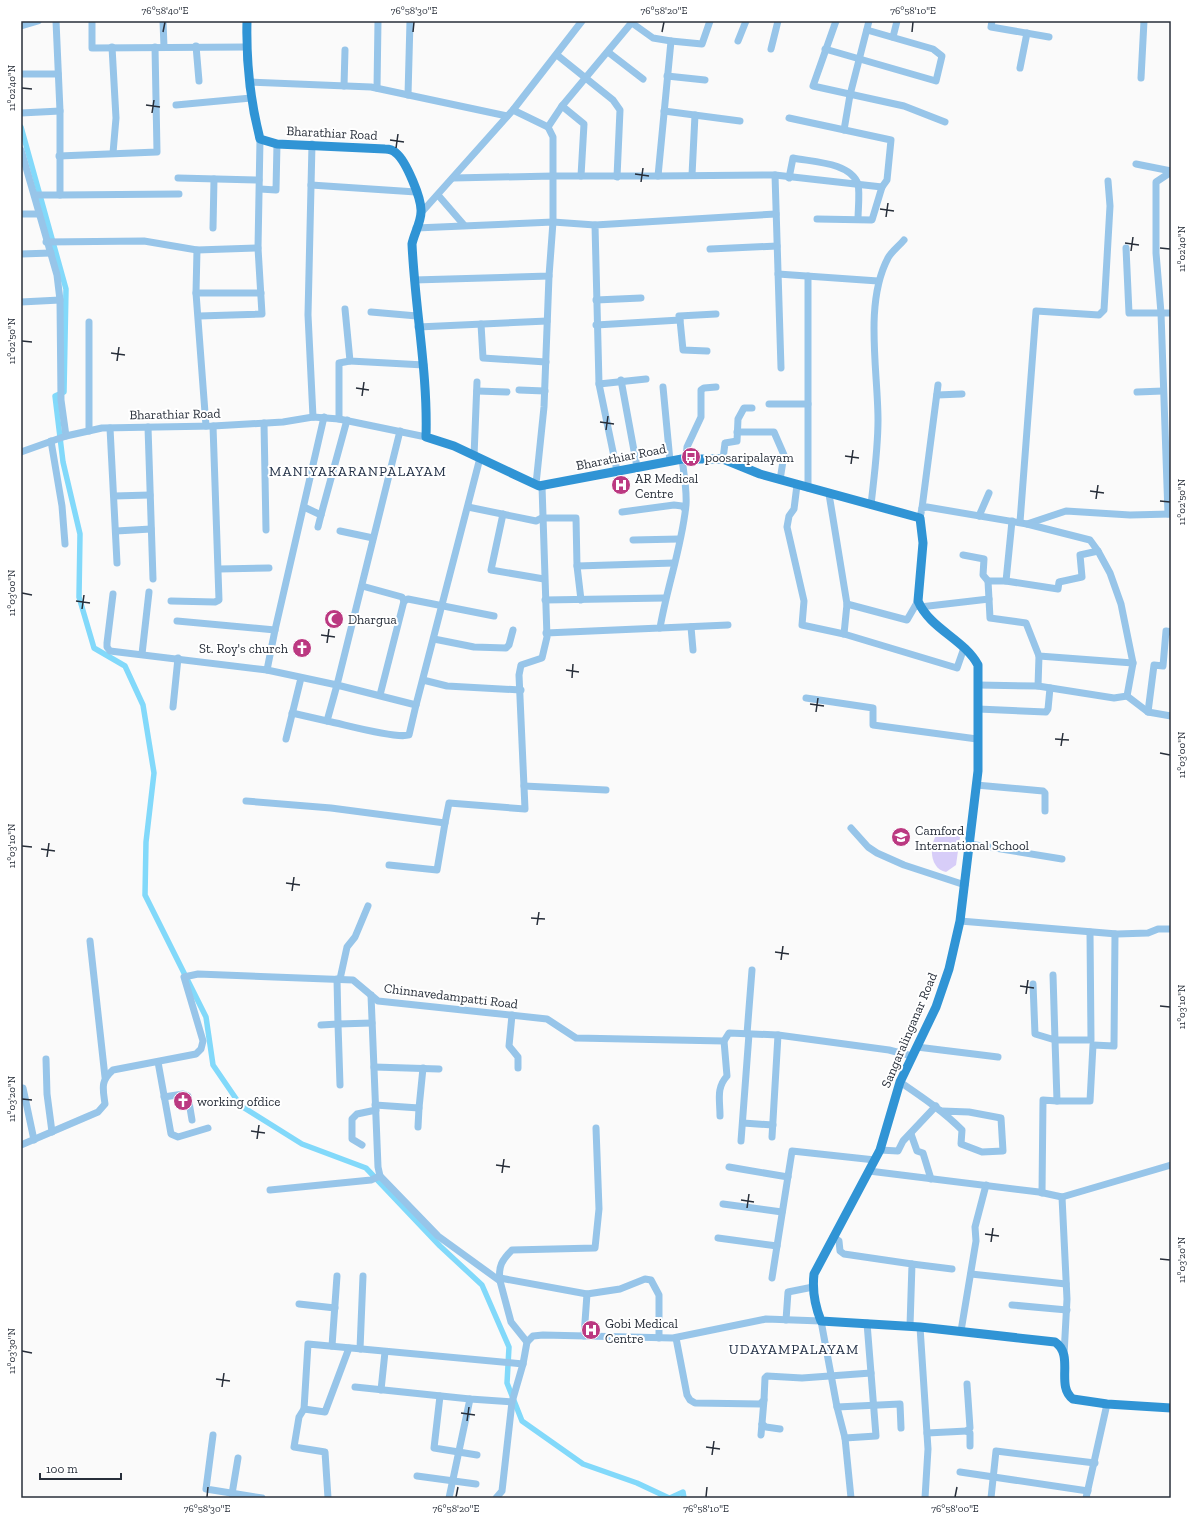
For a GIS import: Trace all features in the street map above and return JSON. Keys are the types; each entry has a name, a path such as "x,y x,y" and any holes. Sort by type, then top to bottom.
{"main road":[{"path":"247,21 246,47 251,98 253,113 260,139"},
{"name":"Bharathiar Road","path":"260,139 278,144 312,144 392,150 397,153 406,166 416,192 421,212"},
{"path":"421,212 412,244 418,327 424,365 426,437"},
{"name":"Bharathiar Road","path":"426,437 454,446 539,485 684,459 723,459 760,474 780,480 920,518"},
{"path":"919,604 923,543 920,518"},
{"name":"Sangaralinganar Road","path":"821,1321 813,1287 814,1274 880,1150 900,1082 936,1007 949,969 960,921 965,885 976,785 978,665 974,658 964,648 931,620 919,604"},
{"path":"821,1321 910,1326 1050,1341 1060,1345 1064,1355 1065,1385 1069,1396 1080,1401 1171,1408"}],"street":[{"path":"21,26 37,21"},
{"path":"56,21 60,111 60,195"},
{"path":"92,21 92,48 155,46 246,47"},
{"path":"163,21 164,47"},
{"path":"377,88 378,21"},
{"path":"408,95 410,21"},
{"path":"421,212 438,195 513,110 582,21"},
{"path":"548,127 562,106 633,22 653,38 702,44 710,21"},
{"path":"738,41 746,21"},
{"path":"771,49 778,21"},
{"path":"836,21 813,86 904,106 945,122"},
{"path":"844,130 850,95 869,21"},
{"path":"893,37 897,21"},
{"path":"992,21 991,27 1049,37"},
{"path":"1141,78 1144,21"},
{"path":"826,49 936,81 942,56 933,49 867,30"},
{"path":"1020,68 1027,33"},
{"path":"658,176 671,41"},
{"path":"59,156 157,152 155,46"},
{"path":"196,46 199,81"},
{"path":"112,47 116,118 113,153"},
{"path":"344,86 345,50"},
{"path":"608,52 643,79"},
{"path":"557,55 613,100 621,110 617,177"},
{"path":"21,74 58,74"},
{"path":"667,76 705,80"},
{"path":"250,82 377,88 507,116"},
{"path":"176,105 251,98"},
{"path":"562,106 584,124 581,176"},
{"path":"389,865 437,870 449,803 525,810 520,669 522,665 542,658 546,633 542,518 539,485 553,222 553,137 548,127 513,110"},
{"path":"22,113 60,111"},
{"path":"664,111 740,121"},
{"path":"692,175 695,115"},
{"path":"789,118 892,140 887,180 882,187 872,220 817,219"},
{"path":"199,316 262,314 258,248 260,139"},
{"path":"260,189 276,190 278,144"},
{"path":"312,144 308,315 313,417"},
{"path":"21,150 25,174 35,195 46,242 51,253 57,275 60,300 61,400 66,436"},
{"path":"789,178 793,158 848,171 858,185 858,219"},
{"path":"1136,164 1171,171"},
{"path":"1023,523 1066,511 1130,515 1170,514 1161,314 1156,253 1156,182 1171,171"},
{"path":"453,178 775,175 789,178 882,187"},
{"path":"775,175 781,368"},
{"path":"178,178 259,180"},
{"path":"213,228 214,179"},
{"path":"1023,523 1036,311 1099,315 1104,310 1110,206 1108,181"},
{"path":"311,185 416,192"},
{"path":"35,195 179,194"},
{"path":"438,195 464,225"},
{"path":"21,214 39,214"},
{"path":"416,228 553,222 595,225 776,214"},
{"path":"595,225 596,325 599,384 617,471"},
{"path":"871,505 877,454 878,420 874,331 878,281 888,257 904,240"},
{"path":"46,242 144,241 197,250 258,248"},
{"path":"710,249 777,246"},
{"path":"1126,248 1129,313 1171,313"},
{"path":"171,601 218,601 219,569 210,426 199,344 199,316 196,293 197,250"},
{"path":"21,254 51,253"},
{"path":"778,274 878,281"},
{"path":"414,280 549,276"},
{"path":"808,276 808,488"},
{"path":"196,293 261,293"},
{"path":"596,300 641,298"},
{"path":"21,302 60,300"},
{"path":"345,309 350,361"},
{"path":"371,312 417,316"},
{"path":"707,351 686,351 682,349 679,316 716,314"},
{"path":"596,325 680,320"},
{"path":"418,327 547,321"},
{"path":"89,322 89,430"},
{"path":"481,324 483,358 546,362"},
{"path":"318,527 343,419 339,363 350,361 424,365"},
{"path":"599,384 646,378"},
{"path":"621,380 637,467"},
{"path":"292,713 404,737 409,735 468,508 477,457 477,382"},
{"path":"920,518 938,385"},
{"path":"663,387 670,461"},
{"path":"660,628 665,598 685,509 684,459 687,447 701,417 701,390 704,388 716,387"},
{"path":"519,390 544,391"},
{"path":"477,391 507,392"},
{"path":"1137,392 1164,391"},
{"path":"937,395 962,394"},
{"path":"769,404 808,404"},
{"path":"723,459 724,444 736,442 738,419 742,410 752,408"},
{"name":"Bharathiar Road","path":"21,452 66,436 89,430 264,423 313,417 343,419 426,437"},
{"path":"267,670 274,630 324,417"},
{"path":"264,423 266,530"},
{"path":"110,428 117,563"},
{"path":"148,428 153,579"},
{"path":"327,721 400,431"},
{"path":"737,432 774,432 784,455 780,480"},
{"path":"51,441 62,506 65,544"},
{"path":"797,485 794,509 789,516 787,527 804,601 802,625 844,634 957,668 964,648"},
{"path":"979,516 989,493"},
{"path":"830,494 847,604 844,634"},
{"path":"114,496 150,495"},
{"path":"622,512 674,505 682,506 685,509"},
{"path":"304,507 321,515"},
{"path":"468,508 536,521 542,518 576,518 577,566 581,600"},
{"path":"922,508 933,508 1023,523 1090,540 1110,573 1122,604 1133,663 1127,696"},
{"path":"504,514 491,570 544,579"},
{"path":"1006,581 1012,521"},
{"path":"116,531 152,529"},
{"path":"340,531 373,538"},
{"path":"633,540 679,539"},
{"path":"988,581 1006,581 1058,589 1059,582 1082,578 1080,555 1098,551"},
{"path":"963,555 984,559 983,575 988,581 990,618 1026,623 1039,656 1038,686"},
{"path":"577,566 674,563"},
{"path":"219,569 269,568"},
{"path":"362,586 402,597 404,600 408,599 442,607 494,616"},
{"path":"142,654 149,592"},
{"path":"113,594 107,647 110,651 178,658 267,670 337,685 416,706"},
{"path":"545,600 665,598"},
{"path":"847,604 907,620 919,604 989,599"},
{"path":"380,696 404,600"},
{"path":"176,621 274,630"},
{"path":"546,633 728,625"},
{"path":"691,627 693,650"},
{"path":"434,639 474,647 506,648 509,645 513,630"},
{"path":"1148,712 1154,665 1163,666 1166,631 1171,632"},
{"path":"1039,656 1133,663"},
{"path":"173,707 178,658"},
{"path":"286,739 301,678"},
{"path":"423,680 447,686 521,690"},
{"path":"978,685 1038,686 1114,698 1127,696 1148,712 1171,716"},
{"path":"978,709 1046,712 1048,709 1050,688"},
{"path":"806,698 873,708 872,725 977,739"},
{"path":"976,785 1043,790 1045,793 1045,811"},
{"path":"524,786 606,790"},
{"path":"246,801 331,808 445,823"},
{"path":"851,828 868,847 877,852 911,867 965,885"},
{"path":"970,844 1062,859"},
{"path":"340,1085 338,979 347,947 356,937 368,906"},
{"path":"960,921 1115,934 1148,933 1158,929 1171,929"},
{"path":"1042,1193 1043,1100 1090,1101 1092,1043 1090,932"},
{"path":"1033,984 1035,1034 1055,1040 1114,1046 1115,934"},
{"path":"21,1146 98,1112 105,1104 103,1085 106,1077 90,941"},
{"path":"741,1141 752,970"},
{"name":"Chinnavedampatti Road","path":"106,1077 113,1070 196,1054 201,1049 202,1041 184,977 198,974 353,980 378,1001 546,1019 576,1038 724,1041 728,1033 778,1035 889,1050 912,1056"},
{"path":"1053,975 1057,1101"},
{"path":"371,995 380,1176 438,1236 500,1280 587,1294 620,1289 645,1279 651,1280 659,1295 659,1338"},
{"path":"512,1015 509,1046 518,1057 518,1068"},
{"path":"321,1025 372,1023"},
{"path":"772,1138 778,1035"},
{"path":"720,1116 720,1086 721,1082 727,1076 724,1041"},
{"path":"917,1047 998,1057"},
{"path":"46,1059 47,1094 52,1132"},
{"path":"158,1062 171,1134 178,1137 208,1128"},
{"path":"374,1068 439,1069"},
{"path":"418,1127 423,1068"},
{"path":"900,1082 936,1106 962,1130 961,1144 982,1152 1003,1151 1001,1118 969,1112 942,1111"},
{"path":"23,1088 23,1101 34,1140"},
{"path":"164,1097 183,1094 188,1096 192,1120"},
{"path":"880,1150 898,1151 903,1141 912,1134 936,1106"},
{"path":"362,1145 352,1139 352,1119 357,1114 376,1108 419,1108"},
{"path":"743,1123 773,1126"},
{"path":"527,1342 511,1322 498,1270 501,1261 512,1250 596,1248 599,1209 596,1128"},
{"path":"912,1134 917,1151 923,1153 931,1179"},
{"path":"772,1278 792,1151 875,1160"},
{"path":"869,1171 986,1185 1062,1197 1171,1165"},
{"path":"730,1168 788,1177"},
{"path":"270,1190 371,1180 380,1176"},
{"path":"961,1332 976,1241 975,1228 986,1185"},
{"path":"1062,1197 1067,1310 1064,1355"},
{"path":"723,1204 782,1212"},
{"path":"833,1237 839,1241 840,1251 844,1254 952,1269"},
{"path":"718,1238 777,1246"},
{"path":"910,1326 912,1264"},
{"path":"971,1274 1066,1284"},
{"path":"332,1346 337,1276"},
{"path":"360,1349 363,1276"},
{"path":"786,1320 788,1292 813,1287"},
{"path":"584,1336 587,1294"},
{"path":"300,1304 335,1308"},
{"path":"1012,1305 1067,1310"},
{"path":"496,1498 502,1491 513,1401 521,1364 527,1342 533,1336 676,1338 766,1319 821,1321 837,1407 845,1438 851,1498"},
{"path":"845,1438 876,1436 867,1323"},
{"path":"920,1327 928,1449 925,1498"},
{"path":"676,1338 687,1395 691,1401 697,1403 758,1404 764,1400"},
{"path":"328,1498 325,1452 294,1447 299,1417 304,1409 308,1344 521,1364"},
{"path":"304,1409 325,1412 349,1348"},
{"path":"381,1390 385,1352"},
{"path":"760,1436 766,1377 800,1378 871,1373"},
{"path":"967,1384 970,1428 967,1431"},
{"path":"355,1387 470,1399 513,1401"},
{"path":"440,1396 434,1448 477,1455"},
{"path":"449,1498 470,1399"},
{"path":"837,1407 900,1404 901,1428"},
{"path":"960,1472 1087,1494 1107,1404"},
{"path":"762,1424 766,1427 780,1429"},
{"path":"927,1433 967,1431"},
{"path":"967,1431 970,1433 970,1446"},
{"path":"213,1435 206,1490 262,1498"},
{"path":"991,1498 996,1451 1095,1463"},
{"path":"232,1494 238,1458"},
{"path":"417,1476 476,1484"}],"shaded area":[{"path":"944,829 952,830 960,837 956,865 946,872 940,870 935,865 932,852 935,838 939,832"}],"waterway":[{"path":"21,127 66,289 64,392 55,396 63,462 80,534 79,597 94,648 125,666 143,705 154,773 146,842 145,895 206,1017 213,1065 241,1106 302,1144 366,1168 440,1246 482,1285 509,1347 507,1383 522,1421 583,1464 637,1483 669,1498"},
{"path":"670,1498 683,1492 684,1498"}],"place":[{"name":"poosaripalayam","path":"691,457"},
{"name":"AR Medical Centre","path":"621,485"},
{"name":"Dhargua","path":"334,619"},
{"name":"St. Roy's church","path":"302,648"},
{"name":"Camford International School","path":"901,837"},
{"name":"working ofdice","path":"183,1101"},
{"name":"Gobi Medical Centre","path":"591,1330"}],"district":[{"name":"MANIYAKARANPALAYAM","path":"358,471"},
{"name":"UDAYAMPALAYAM","path":"794,1349"}]}
